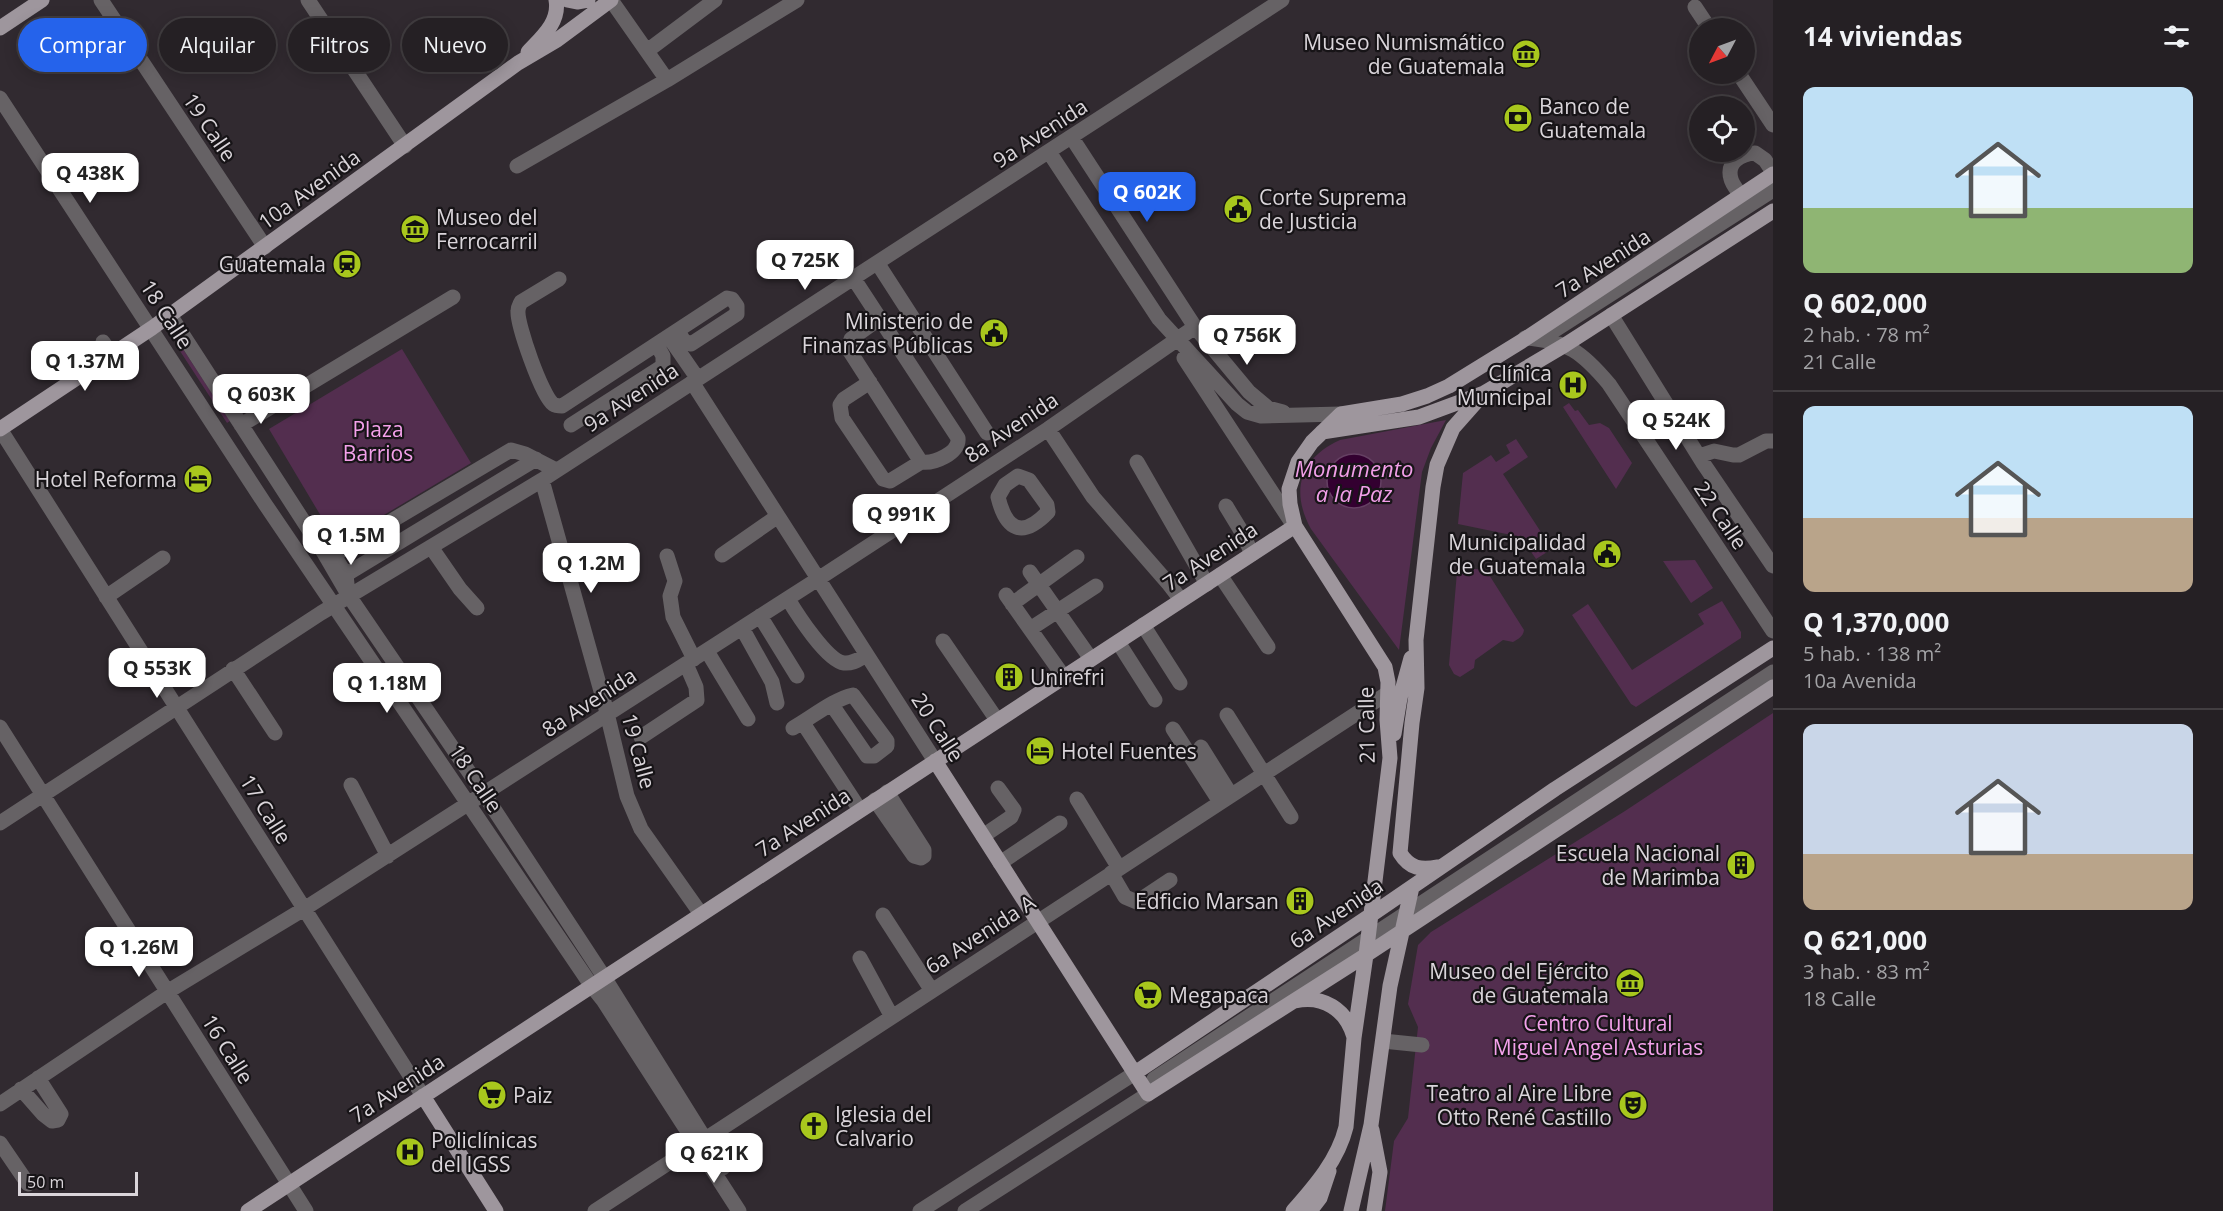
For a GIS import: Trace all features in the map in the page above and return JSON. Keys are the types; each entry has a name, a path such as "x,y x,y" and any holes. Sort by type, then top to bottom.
{"main road":[{"path":"0,28 42,0"},
{"path":"518,63 553,23 557,13 556,0"},
{"path":"567,0 577,2 588,0"},
{"name":"10a Avenida","path":"0,429 107,349 152,328 518,63 557,40 611,0"},
{"name":"7a Avenida","path":"1341,414 1402,404 1449,386 1533,339 1773,173"},
{"path":"1322,432 1419,417 1484,393 1565,345 1773,211"},
{"name":"21 Calle","path":"1441,867 1425,870 1417,868 1406,862 1400,853 1417,688 1416,640 1437,465 1453,428 1484,393"},
{"path":"1295,526 1289,489 1294,471 1303,454 1341,414"},
{"name":"7a Avenida","path":"248,1211 1295,526"},
{"name":"21 Calle","path":"1295,526 1382,660 1388,682 1387,720 1390,758 1369,937 1354,1038 1346,1127 1343,1140 1332,1163"},
{"path":"1390,758 1400,698 1416,640"},
{"name":"6a Avenida","path":"1135,1073 1555,789 1773,648"},
{"path":"1148,1094 1366,955 1773,687"},
{"name":"20 Calle","path":"935,761 1148,1094"},
{"path":"1351,1211 1371,1125 1390,986 1412,887"},
{"path":"1292,1002 1306,999 1327,1003 1344,1016 1351,1026 1354,1038"},
{"name":"17 Calle","path":"423,1096 496,1211"},
{"path":"1371,1125 1380,1172 1374,1211"},
{"path":"1293,1211 1332,1163"},
{"path":"1310,1211 1320,1198 1332,1163"}],"street":[{"name":"19 Calle","path":"101,0 265,247"},
{"path":"308,0 405,146"},
{"path":"611,0 667,80"},
{"path":"646,51 715,0"},
{"path":"517,166 667,80 797,0"},
{"name":"9a Avenida","path":"0,823 333,605 542,480 1282,0"},
{"path":"1695,7 1702,18"},
{"path":"1746,84 1773,125"},
{"name":"18 Calle","path":"0,98 265,504 468,804 677,1091 700,1142 739,1211"},
{"name":"21 Calle","path":"1072,138 1195,327 1249,392 1268,408 1294,416"},
{"name":"21 Calle","path":"1049,152 1159,319 1176,341 1295,526"},
{"path":"1742,196 1731,180 1731,168 1744,154 1755,153 1765,160 1773,173"},
{"path":"1533,339 1773,190"},
{"path":"878,264 987,433"},
{"path":"559,279 521,302 518,313 526,347 551,403 562,406 668,338"},
{"path":"854,279 958,438 957,447 936,461 921,462 890,482 883,479 842,418 840,405 844,399 870,382"},
{"path":"241,425 453,297"},
{"name":"18 Calle","path":"170,315 324,553 349,596 484,794 598,981"},
{"name":"22 Calle","path":"1611,315 1699,456 1773,566"},
{"path":"879,319 851,339 849,350 921,462"},
{"name":"8a Avenida","path":"0,1104 167,992 388,856 788,599 1048,429 1195,327"},
{"path":"571,425 663,366 668,338"},
{"name":"20 Calle","path":"668,338 778,516 935,761"},
{"name":"22 Calle","path":"1533,339 1565,345 1591,363 1609,384 1773,631"},
{"name":"21 Calle","path":"1176,341 1247,412 1261,416 1341,414"},
{"name":"17 Calle","path":"0,429 423,1096"},
{"path":"1048,429 1093,497 1181,600"},
{"path":"1699,456 1714,451 1739,455 1766,441 1773,441"},
{"path":"349,596 346,575 334,555 511,450 525,454 556,470"},
{"path":"346,575 536,459"},
{"path":"1137,462 1207,584"},
{"path":"994,465 1005,485"},
{"name":"19 Calle","path":"542,480 627,796 641,829 701,914"},
{"path":"1226,506 1252,554"},
{"path":"722,555 778,516"},
{"path":"431,547 460,589 477,608"},
{"path":"641,737 697,700 690,662 671,611 670,596 675,580 667,556"},
{"path":"1064,677 1009,599 1034,578 1077,557"},
{"path":"106,597 163,558"},
{"path":"1220,575 1268,647"},
{"path":"1034,578 1091,659"},
{"path":"1030,628 1096,586"},
{"path":"788,599 825,650 837,661 853,662 867,655"},
{"path":"760,616 796,676"},
{"path":"1143,625 1180,683"},
{"path":"742,628 772,682 777,703"},
{"path":"944,641 997,720"},
{"path":"1118,642 1155,700"},
{"path":"707,651 748,719"},
{"path":"233,669 275,733"},
{"path":"965,1211 1148,1094 1154,1079 1773,672"},
{"name":"6a Avenida A","path":"595,1211 1388,693"},
{"path":"832,705 798,726 860,810"},
{"path":"1227,715 1291,817"},
{"name":"16 Calle","path":"0,727 306,1211"},
{"path":"1173,729 1226,799"},
{"path":"1201,747 1226,799"},
{"path":"351,784 388,856"},
{"path":"983,836 1011,817 1014,810 998,788"},
{"path":"1077,799 1115,871 1125,897 1137,902 1170,880"},
{"path":"1000,863 1060,823"},
{"path":"883,915 932,991"},
{"path":"860,958 892,1017"},
{"path":"1383,1041 1422,1046"},
{"name":"6a Avenida","path":"920,1211 1135,1073"},
{"path":"21,1089 43,1114 52,1121 58,1120 61,1114 38,1078"},
{"name":"18 Calle","path":"700,1142 750,1211"},
{"path":"0,1143 28,1184"}],"green space":[{"path":"181,346 230,421 227,423 178,348"},
{"name":"Plaza Barrios","path":"402,349 471,463 337,543 269,429"},
{"path":"1569,403 1575,411 1578,410 1589,425 1600,423 1609,428 1632,463 1616,489 1563,407"},
{"path":"1446,420 1431,448 1422,472 1399,650 1311,529 1301,502 1300,489 1308,466 1316,456 1326,447 1340,440"},
{"path":"1516,439 1528,457 1503,474 1552,549 1536,559 1521,537 1458,524 1463,473 1491,455 1496,462 1510,453 1506,445"},
{"path":"1695,560 1713,588 1691,603 1663,561"},
{"path":"1464,568 1486,570 1524,630 1517,640 1513,642 1503,640 1475,660 1474,668 1460,677 1454,674 1449,665 1457,572"},
{"path":"1722,601 1741,632 1741,638 1636,707 1631,704 1572,615 1588,604 1632,670 1704,624 1698,614"},
{"name":"Centro Cultural Miguel Angel Asturias","path":"1773,713 1773,1211 1385,1211 1394,1141 1408,1118 1418,1027 1408,1004 1418,945 1431,932 1625,811"}],"water":[{"name":"Monumento a la Paz","path":"1349,454 1359,454 1369,458 1377,466 1381,481 1377,496 1369,504 1359,508 1349,508 1339,504 1331,496 1327,486 1327,476 1331,466 1339,458"}],"place":[{"name":"Museo Numismático de Guatemala","path":"1526,54"},
{"name":"Banco de Guatemala","path":"1518,118"},
{"name":"Corte Suprema de Justicia","path":"1238,209"},
{"name":"Museo del Ferrocarril","path":"415,229"},
{"name":"Guatemala","path":"347,264"},
{"name":"Ministerio de Finanzas Públicas","path":"994,333"},
{"name":"Clínica Municipal","path":"1573,385"},
{"name":"Hotel Reforma","path":"198,479"},
{"name":"Municipalidad de Guatemala","path":"1607,554"},
{"name":"Unirefri","path":"1009,677"},
{"name":"Hotel Fuentes","path":"1040,751"},
{"name":"Escuela Nacional de Marimba","path":"1741,865"},
{"name":"Edficio Marsan","path":"1300,901"},
{"name":"Museo del Ejército de Guatemala","path":"1630,983"},
{"name":"Megapaca","path":"1148,995"},
{"name":"Paiz","path":"492,1095"},
{"name":"Teatro al Aire Libre Otto René Castillo","path":"1633,1105"},
{"name":"Iglesia del Calvario","path":"814,1126"},
{"name":"Policlínicas del IGSS","path":"410,1152"}]}
